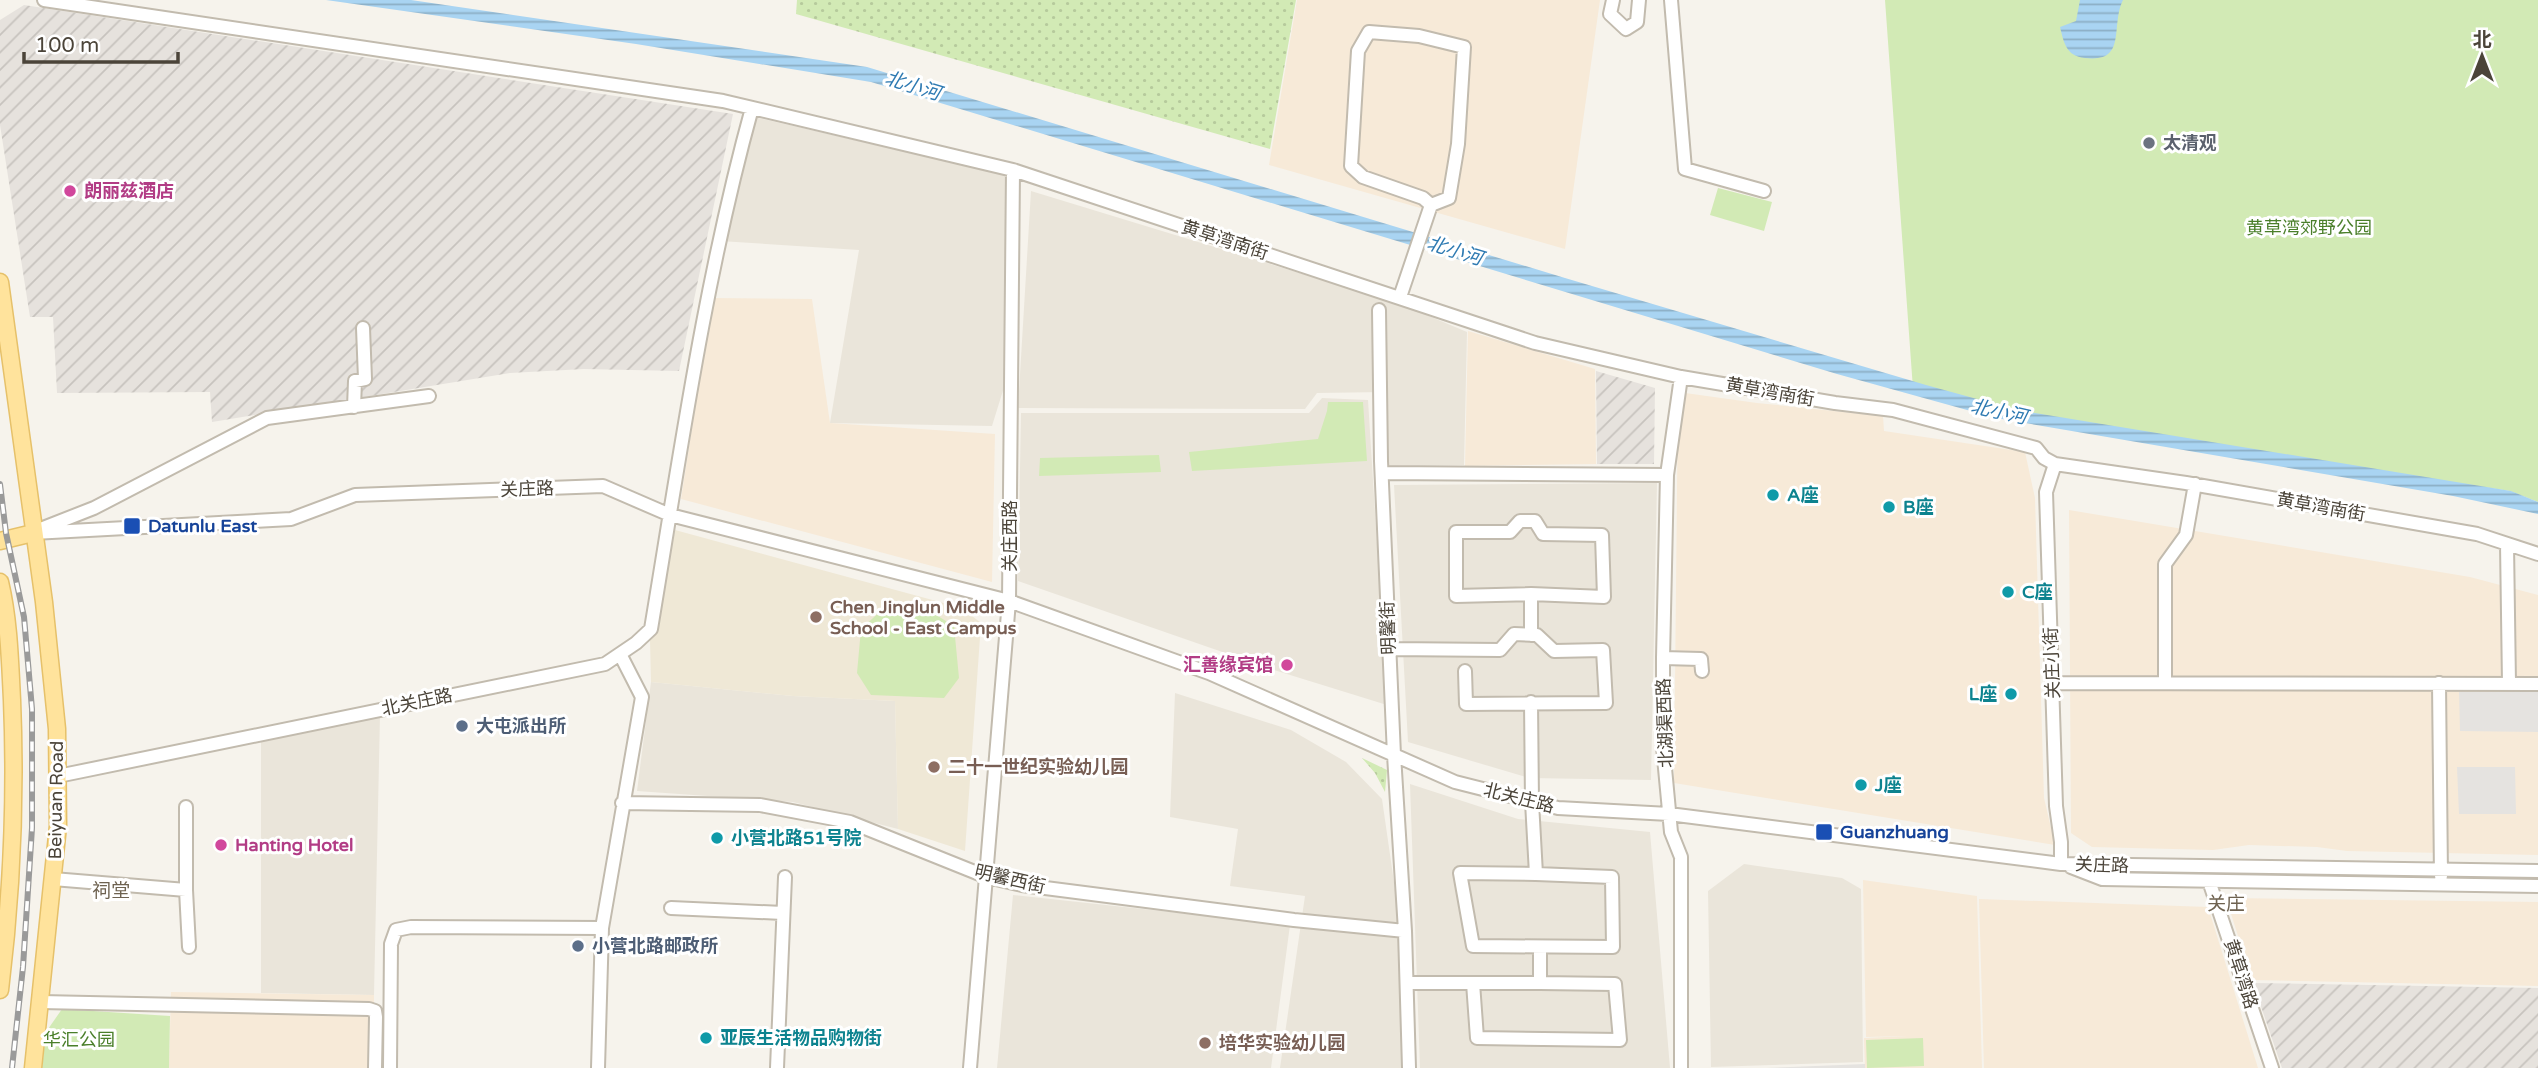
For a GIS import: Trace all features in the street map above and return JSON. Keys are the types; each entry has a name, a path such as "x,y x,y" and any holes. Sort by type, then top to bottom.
{"main road":[{"path":"0,282 33,531"},
{"path":"0,528 33,531"},
{"path":"0,541 33,531"},
{"name":"Beiyuan Road","path":"33,531 51,666 58,776 54,879 33,1068"},
{"path":"0,582 10,666 15,771 5,884 0,990"}],"street":[{"name":"黄草湾南街","path":"44,0 723,101 1013,170 1535,343 1681,377 1893,410 2036,448 2044,458 2055,464 2195,484 2477,534 2538,554"},
{"path":"1613,0 1610,14 1626,29 1637,22 1639,0"},
{"path":"1671,0 1685,169 1764,191"},
{"path":"1369,32 1419,36 1464,47 1458,144 1449,198 1431,205 1423,198 1363,177 1351,166 1358,51 1369,32"},
{"name":"北关庄路","path":"58,776 605,664 651,629 733,176 752,108"},
{"name":"关庄西路","path":"971,1068 1009,600 1013,170"},
{"path":"1400,298 1431,205"},
{"name":"明馨街","path":"1379,310 1382,473 1394,755 1405,931 1409,1068"},
{"path":"354,407 355,380 365,379 363,328"},
{"name":"北湖渠西路","path":"1681,377 1667,475 1663,747 1671,832 1681,857 1682,1068"},
{"path":"33,531 94,508 268,418 429,396"},
{"name":"关庄小街","path":"2055,464 2046,492 2056,806 2061,864"},
{"path":"1382,473 1667,475"},
{"path":"2165,681 2165,564 2186,535 2195,484"},
{"name":"关庄路","path":"33,531 291,519 355,495 603,486 670,514 1009,600"},
{"path":"1520,521 1535,521 1543,534 1602,534 1604,597 1531,594 1456,596 1456,532 1510,532 1520,521"},
{"path":"2508,544 2509,684"},
{"path":"1531,594 1531,635"},
{"name":"北关庄路","path":"1009,600 1209,673 1455,782 1532,802 1558,808 1670,814 2061,864"},
{"path":"1389,649 1500,650 1514,634 1537,635 1554,651 1604,650 1606,703 1466,704 1465,671"},
{"path":"598,1068 602,928 642,697 620,654"},
{"path":"1663,658 1701,659 1702,671"},
{"path":"2053,683 2165,681 2538,684"},
{"path":"2439,683 2441,885"},
{"path":"1531,702 1536,874"},
{"name":"明馨西街","path":"622,803 760,805 850,822 987,877 1023,885 1294,920 1405,931"},
{"path":"186,807 189,947"},
{"name":"关庄路","path":"2061,864 2538,872"},
{"name":"关庄路","path":"2061,864 2102,880 2538,886"},
{"path":"1460,873 1536,874 1612,877 1613,947 1473,946 1460,873"},
{"path":"776,1068 785,877"},
{"path":"54,879 186,890"},
{"name":"黄草湾路","path":"2209,881 2272,1068"},
{"path":"671,908 783,913"},
{"path":"390,1068 391,944 396,930 602,928"},
{"path":"1540,947 1540,983"},
{"path":"1407,983 1473,983 1540,983 1615,984 1620,1040 1477,1038 1473,983"},
{"path":"41,1002 369,1009 375,1011 376,1017 374,1068"}],"shaded area":[{"path":"1297,0 1600,0 1565,249 1269,165"},
{"path":"24,5 733,114 679,371 584,369 510,373 212,422 210,392 57,393 53,317 30,317 0,125 0,20"},
{"path":"754,117 1010,176 1005,384 992,426 830,423 859,250 720,241"},
{"path":"1031,191 1398,303 1467,332 1464,465 1388,466 1385,392 1317,393 1305,409 1018,408"},
{"path":"712,298 812,299 830,423 995,434 992,582 681,499"},
{"path":"1468,331 1595,369 1596,464 1465,466"},
{"path":"1596,371 1655,388 1654,464 1597,464"},
{"path":"1678,392 1883,416 1884,431 2025,452 2035,498 2044,798 2055,845 1674,783"},
{"path":"1322,398 1368,400 1387,705 1274,670 1018,581 1021,413 1309,413"},
{"path":"1657,483 1651,780 1529,778 1408,742 1394,485"},
{"path":"2069,510 2470,577 2538,595 2538,855 2347,851 2317,847 2249,845 2213,850 2092,847 2071,833"},
{"name":"Chen Jinglun Middle School - East Campus","path":"675,530 962,608 981,623 965,851 898,829 895,701 793,696 651,682 650,640 660,610"},
{"path":"651,682 793,696 895,701 898,829 793,802 637,791"},
{"path":"2459,692 2538,692 2538,732 2460,731"},
{"path":"1175,693 1291,730 1346,762 1382,799 1402,938 1404,1068 1280,1068 1305,896 1230,886 1238,829 1170,817"},
{"path":"380,715 374,995 261,993 261,741"},
{"path":"2457,767 2515,767 2516,814 2459,814"},
{"path":"1410,784 1518,819 1650,832 1670,1068 1420,1068"},
{"path":"1744,864 1842,878 1861,889 1863,1062 1711,1067 1708,891"},
{"path":"1863,880 1977,896 1982,1068 1865,1068 1864,1038 1907,1036 1866,1037"},
{"path":"1013,895 1290,925 1271,1068 997,1068"},
{"path":"2226,898 2538,902 2538,986 2252,980"},
{"path":"1979,899 2208,907 2258,1068 1984,1068"},
{"path":"2253,983 2538,988 2538,1068 2282,1068"},
{"path":"171,992 374,995 374,1068 169,1068"},
{"path":"1865,1064 1865,1068 1766,1068"}],"green space":[{"path":"797,0 1296,0 1270,149 796,14"},
{"name":"黄草湾郊野公园","path":"1885,0 2538,0 2538,502 2510,491 1984,411 1913,389"},
{"path":"1718,188 1772,202 1764,231 1710,215"},
{"path":"1328,402 1363,402 1367,461 1192,471 1189,452 1318,439"},
{"path":"1159,455 1161,472 1039,476 1040,458"},
{"path":"884,608 933,613 954,626 959,678 944,698 871,695 857,673 861,629"},
{"path":"1362,758 1387,770 1385,792 1375,773"},
{"name":"华汇公园","path":"62,1009 170,1016 169,1068 42,1068 46,1032"},
{"path":"1923,1038 1924,1066 1867,1068 1866,1040"}],"water":[{"name":"北小河","path":"326,0 411,0 867,67 1565,278 2017,410 2511,491 2538,502 2538,514 2453,496 1996,418 1837,374 871,82 636,44"},
{"path":"2080,0 2123,0 2115,41 2107,55 2098,58 2079,57 2070,52 2065,43 2060,27 2076,21"}],"railway":[{"path":"0,484 6,533 24,617 32,709 32,828 23,967 12,1068"}],"place":[{"name":"太清观","path":"2149,143"},
{"name":"朗丽兹酒店","path":"70,191"},
{"name":"A座","path":"1773,495"},
{"name":"B座","path":"1889,507"},
{"name":"Datunlu East","path":"132,526"},
{"name":"C座","path":"2008,592"},
{"name":"Chen Jinglun Middle School - East Campus","path":"816,617"},
{"name":"汇善缘宾馆","path":"1287,665"},
{"name":"L座","path":"2011,694"},
{"name":"大屯派出所","path":"462,726"},
{"name":"二十一世纪实验幼儿园","path":"934,767"},
{"name":"J座","path":"1861,785"},
{"name":"Guanzhuang","path":"1824,832"},
{"name":"小营北路51号院","path":"717,838"},
{"name":"Hanting Hotel","path":"221,845"},
{"name":"小营北路邮政所","path":"578,946"},
{"name":"亚辰生活物品购物街","path":"706,1038"},
{"name":"培华实验幼儿园","path":"1205,1043"}],"district":[{"name":"祠堂","path":"111,890"},
{"name":"关庄","path":"2226,903"}]}
